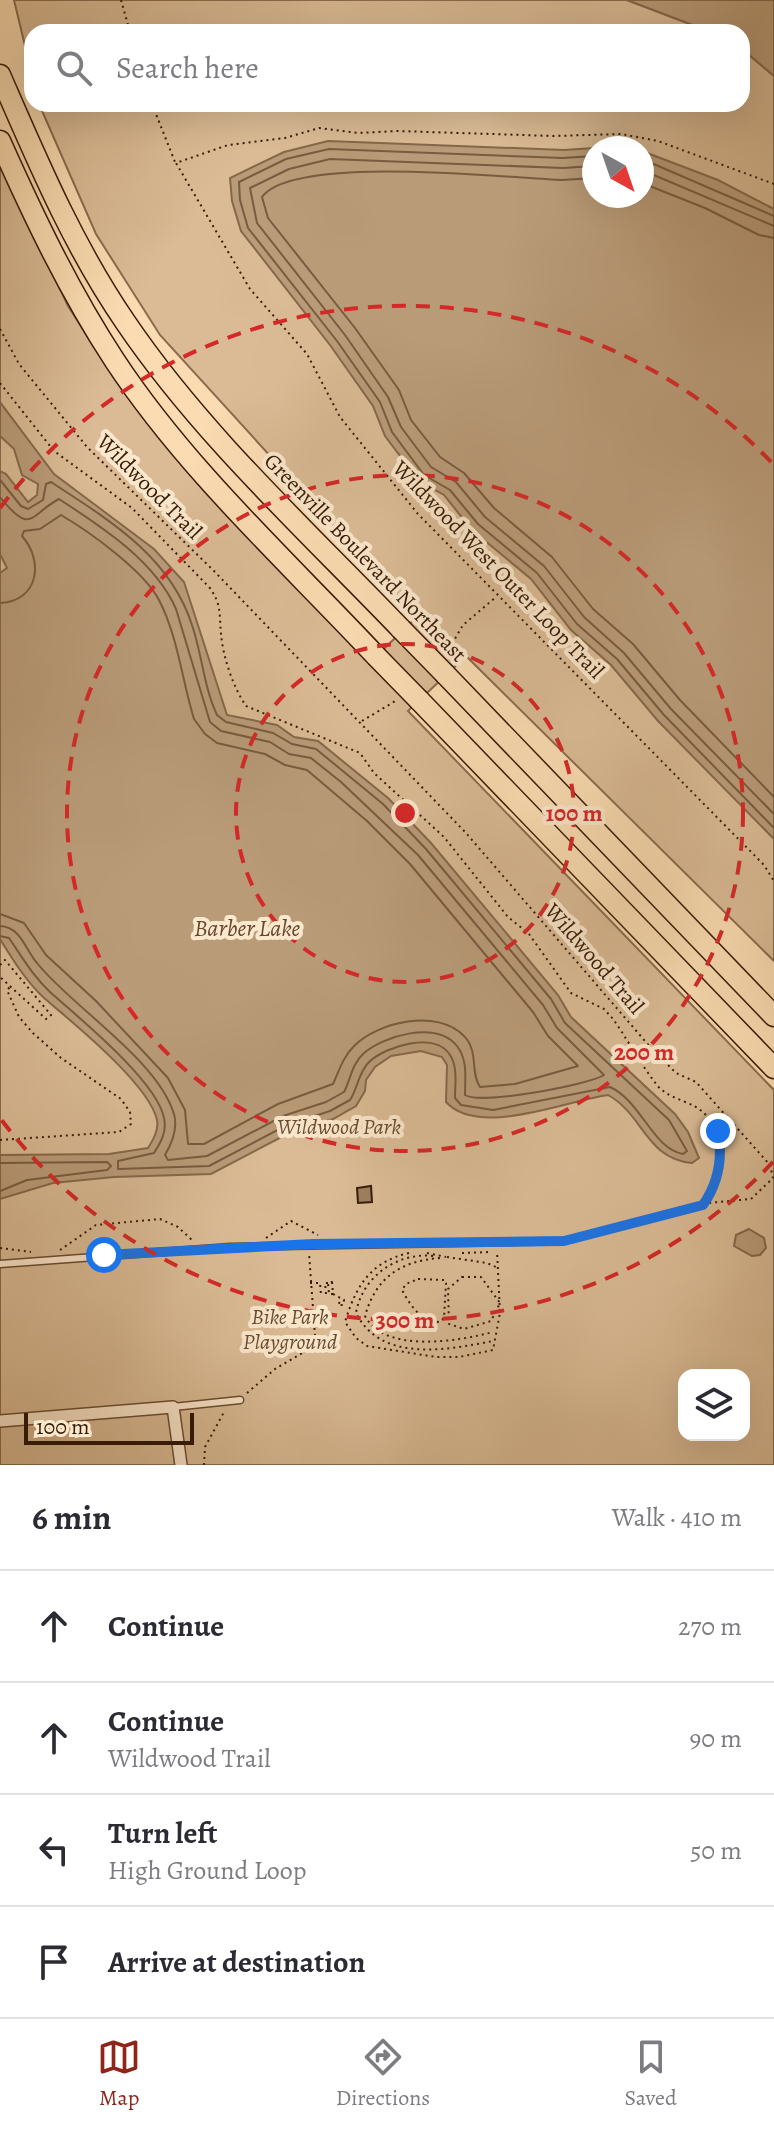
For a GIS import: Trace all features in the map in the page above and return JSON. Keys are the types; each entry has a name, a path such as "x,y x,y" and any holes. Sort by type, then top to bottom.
{"highway":[{"name":"Greenville Boulevard Northeast","path":"0,75 50,190 85,258 126,324 215,433 774,1016"},
{"path":"0,141 52,257 116,362 185,453 376,656 774,1068"}],"street":[{"path":"0,1421 173,1407 181,1465"}],"lane":[{"path":"0,1264 313,1244 564,1241"},
{"path":"173,1407 240,1400"}],"path":[{"path":"121,0 128,24"},
{"name":"Wildwood West Outer Loop Trail","path":"155,112 176,163 250,289 307,354 340,417 418,514 754,854 774,881"},
{"path":"176,163 228,145 285,138 319,128 358,133 621,134 658,141 774,184"},
{"name":"Wildwood Trail","path":"0,329 19,364 87,447 398,761 466,833 651,1048 676,1073 696,1082 770,1165 773,1178 751,1199 703,1205 564,1241"},
{"path":"0,383 54,451 132,508 214,594 222,610 221,637 237,693 246,706 360,753 374,773 444,837 508,917 529,934 571,993 604,1009 613,1019 659,1088 710,1117 718,1131 721,1147 716,1184 703,1205"},
{"path":"0,965 5,960 51,1015 46,1019 0,977"},
{"path":"0,1140 119,1132 131,1124 130,1112 121,1099 61,1058 33,1033 19,1017 7,990 10,987"},
{"path":"58,1251 96,1225 160,1219 178,1227 194,1242"},
{"path":"263,1241 278,1227 291,1221 325,1240"},
{"path":"204,1465 205,1447 221,1414 282,1364 304,1352 315,1336 308,1263 313,1244"},
{"path":"425,1246 469,1254 497,1251 498,1268 500,1303 500,1313 493,1350 459,1357 408,1354 367,1346 356,1338 345,1322 352,1300 369,1270 395,1256 412,1253 487,1263 498,1268"},
{"path":"0,1248 37,1253"},
{"path":"446,1257 419,1254 386,1267 368,1284 358,1304 356,1313 364,1329 394,1346 416,1350 447,1349 494,1341"},
{"path":"446,1257 409,1262 390,1273 368,1304 365,1316 369,1325 392,1336 429,1342 457,1341 494,1332"},
{"path":"500,1303 481,1277 462,1277 448,1289 447,1297 444,1318 435,1323 410,1305 402,1290 410,1281 445,1280 447,1297 447,1318 457,1329 491,1321 500,1303"},
{"path":"310,1283 320,1283 321,1295"},
{"path":"328,1283 330,1294"},
{"path":"313,1296 330,1294 341,1300"}],"green space":[{"path":"14,0 627,0 690,24 24,24 24,42"},
{"name":"Wildwood Park","path":"750,56 774,76 774,961 466,656 408,711 774,1090 774,1465 0,1465 0,160 68,306 123,391 177,456 369,663 417,617 160,335 96,234 43,112 750,112"}],"water":[{"path":"627,0 774,0 774,76 750,56 750,24 690,24"},
{"path":"328,141 582,149 582,208 654,208 654,156 718,180 774,209 774,839 658,721 611,665 571,630 531,579 472,530 444,495 419,481 385,436 373,406 330,345 241,231 232,201 230,178 284,152"},
{"name":"Barber Lake","path":"0,402 54,474 154,549 184,582 227,715 277,725 294,737 318,741 388,798 431,843 558,995 571,1017 675,1114 688,1132 699,1158 692,1163 665,1154 630,1114 608,1095 500,1117 479,1117 461,1112 446,1102 447,1065 442,1057 421,1051 391,1056 375,1067 356,1106 333,1119 291,1132 211,1174 114,1177 53,1183 0,1199 0,1155 109,1154 148,1148 155,1135 157,1120 140,1089 108,1054 37,991 0,939 0,573 7,568 0,554 0,471 6,474 28,502 37,495 38,484 22,475 14,449 0,436"},
{"path":"749,1229 764,1238 766,1248 760,1255 752,1256 734,1246 736,1235"}],"building":[{"path":"371,1186 372,1202 358,1203 357,1188"}],"route":[{"path":"104,1255 313,1244 564,1241 703,1205 716,1184 721,1147 718,1131"}],"park label":[{"name":"Bike Park Playground","path":"290,1328"}]}
